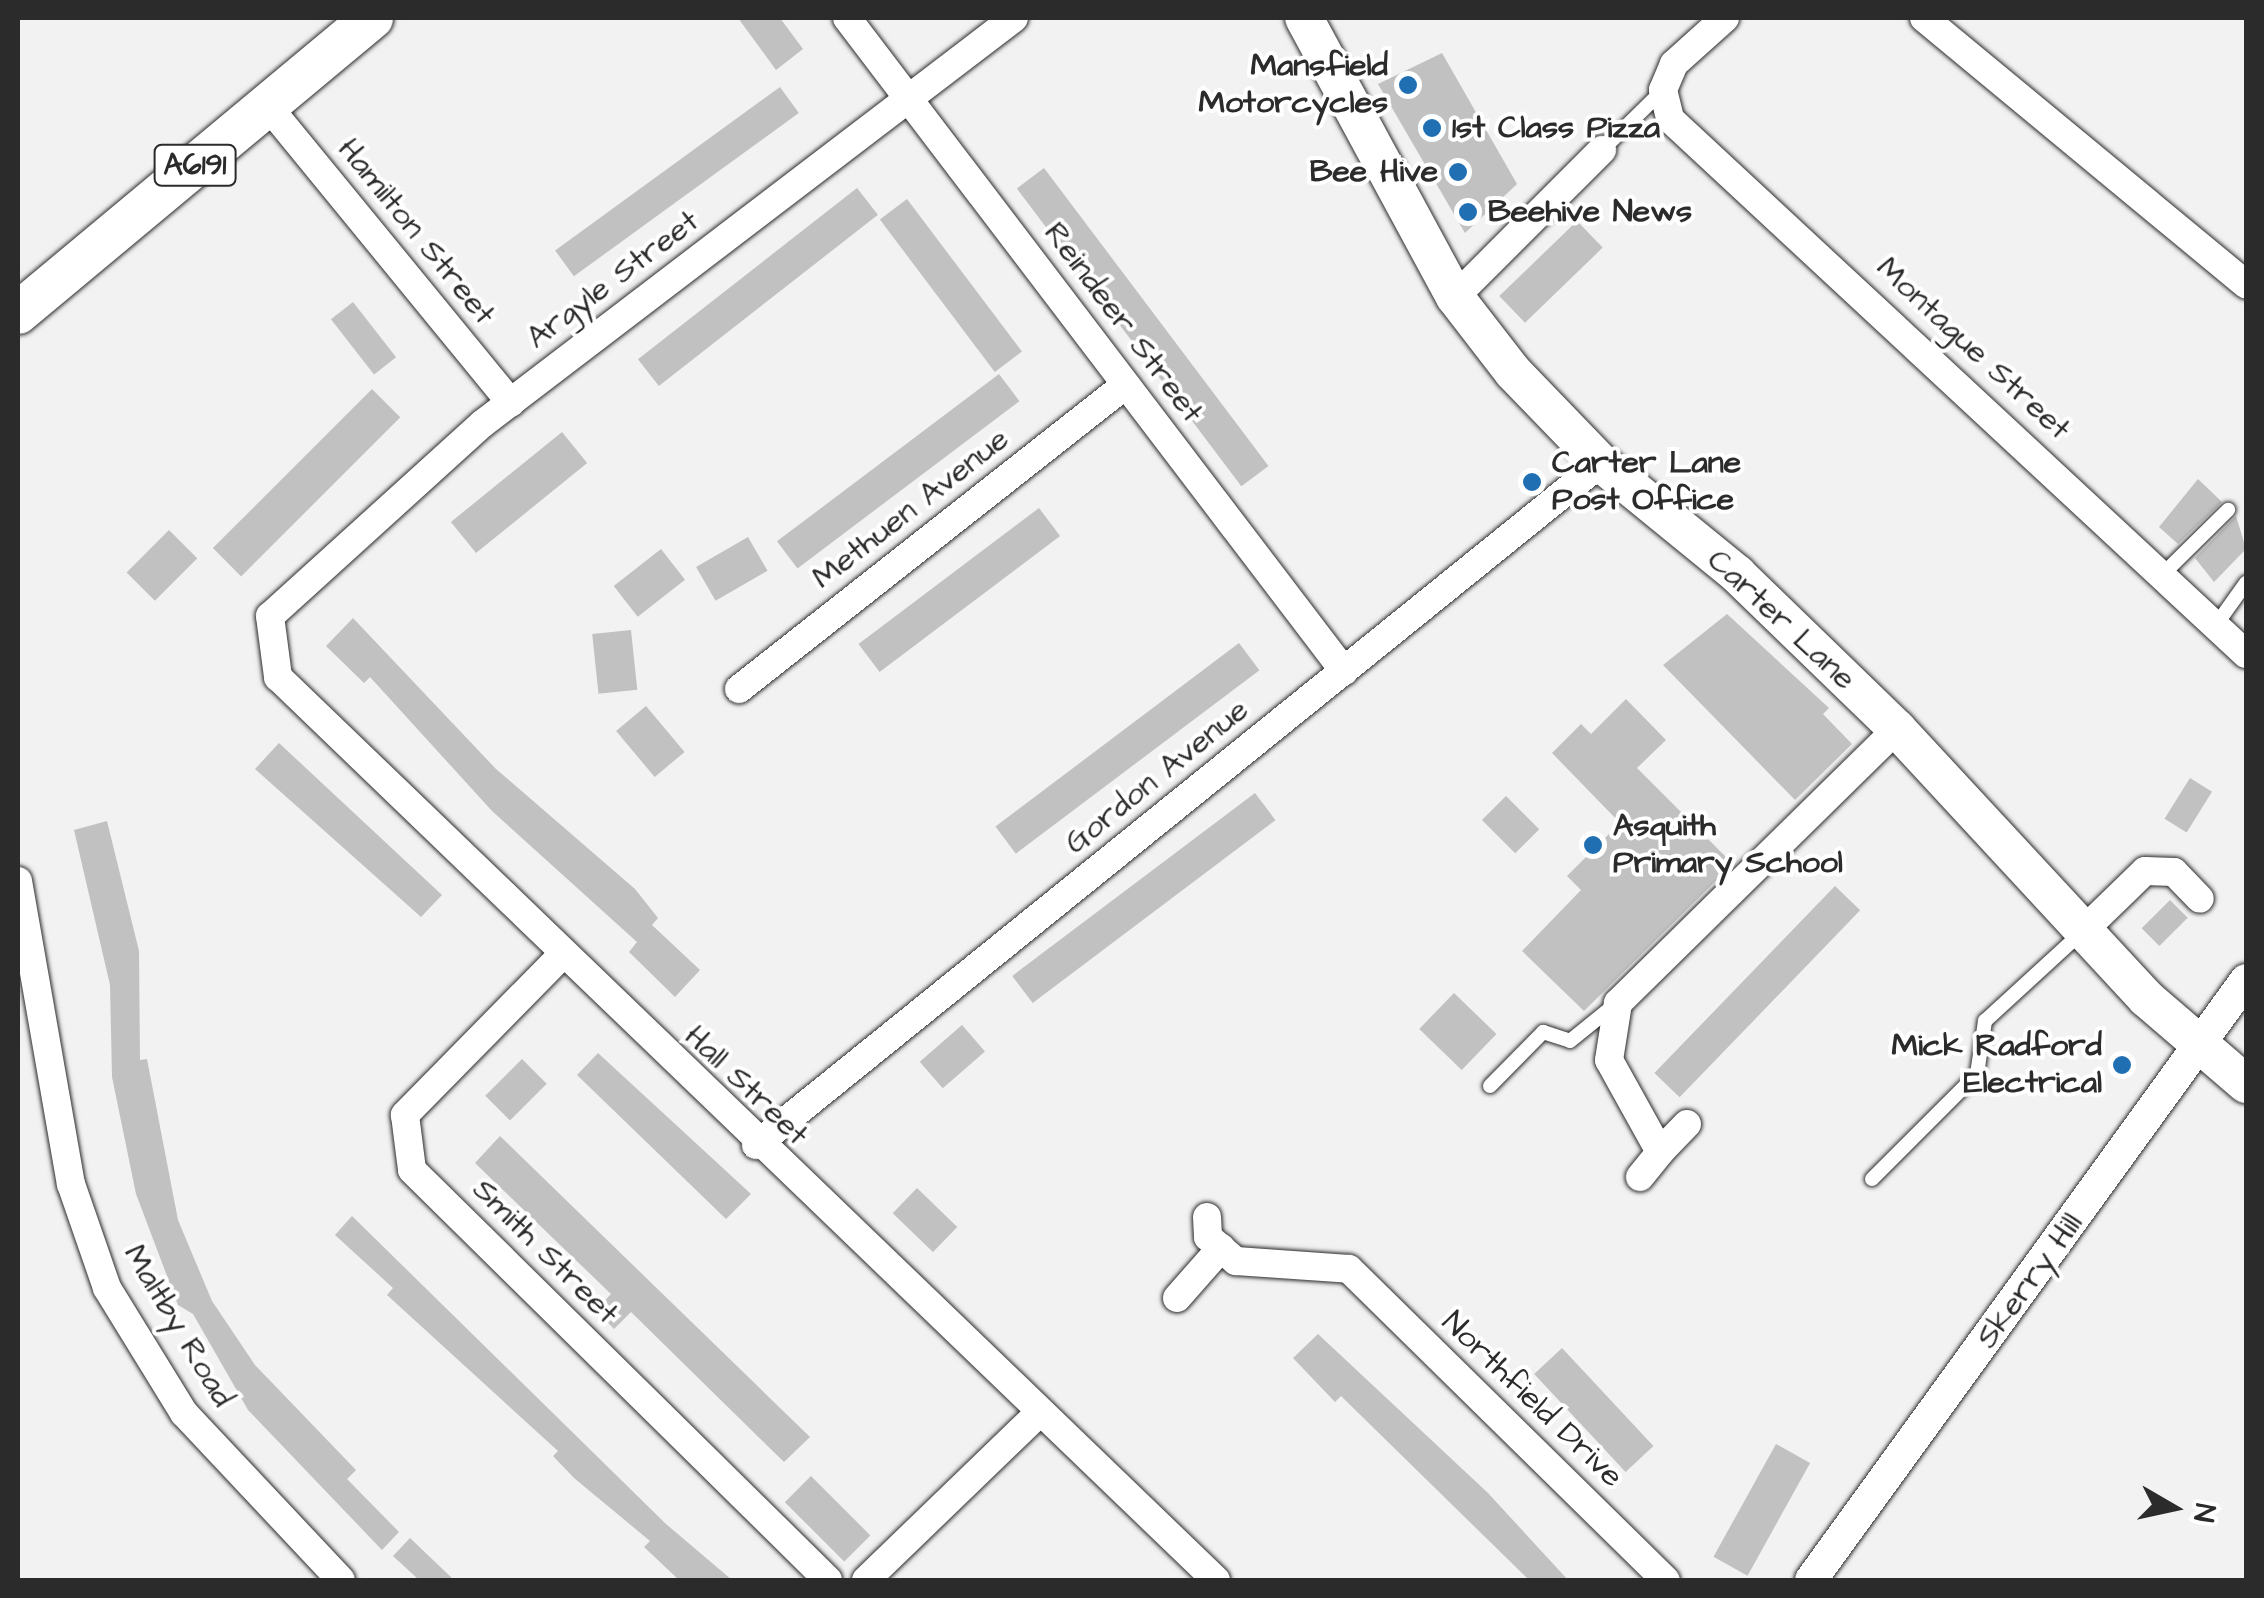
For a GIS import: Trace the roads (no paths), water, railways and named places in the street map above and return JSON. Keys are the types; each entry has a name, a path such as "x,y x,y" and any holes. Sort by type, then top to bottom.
{"main road":[{"name":"A6191","path":"18,313 372,18"},
{"name":"Carter Lane","path":"1304,18 1455,298 1600,463 1737,574 1897,730 2081,933 2200,1046 2246,1084"}],"street":[{"name":"Reindeer Street","path":"847,18 1344,672"},
{"name":"Argyle Street","path":"270,616 511,403 1014,18"},
{"path":"1663,90 1674,64 1725,18"},
{"path":"1924,18 2246,284"},
{"name":"Montague Street","path":"1663,90 1670,120 2246,654"},
{"name":"Hamilton Street","path":"268,105 511,403"},
{"path":"1455,298 1602,150"},
{"name":"Methuen Avenue","path":"739,689 1126,385"},
{"name":"Gordon Avenue","path":"756,1144 1600,463"},
{"name":"Hall Street","path":"270,616 278,677 756,1144 1216,1580"},
{"path":"1660,1152 1610,1060 1618,1003 1897,730"},
{"path":"2081,933 2145,870 2174,872 2200,899"},
{"name":"Maltby Road","path":"18,881 64,1152 108,1288 184,1413 341,1580"},
{"name":"Smith Street","path":"561,956 404,1114 412,1170 828,1580"},
{"name":"Skerry Hill","path":"1811,1580 2246,980"},
{"path":"1640,1177 1687,1124"},
{"path":"1177,1298 1221,1248 1207,1217"},
{"name":"Northfield Drive","path":"1221,1248 1236,1261 1349,1269 1666,1580"},
{"path":"866,1580 1040,1412"}],"lane":[{"path":"1602,150 1663,90"},
{"path":"2162,574 2228,510"},
{"path":"2216,626 2246,583"},
{"path":"1872,1179 1977,1074 1985,1022 2081,933"},
{"path":"1490,1086 1543,1032 1570,1041 1618,1003"}],"place":[{"name":"Mansfield Motorcycles","path":"1408,85"},
{"name":"1st Class Pizza","path":"1432,128"},
{"name":"Bee Hive","path":"1458,172"},
{"name":"Beehive News","path":"1468,212"},
{"name":"Carter Lane Post Office","path":"1532,482"},
{"name":"Asquith Primary School","path":"1593,845"},
{"name":"Mick Radford Electrical","path":"2122,1065"}]}
